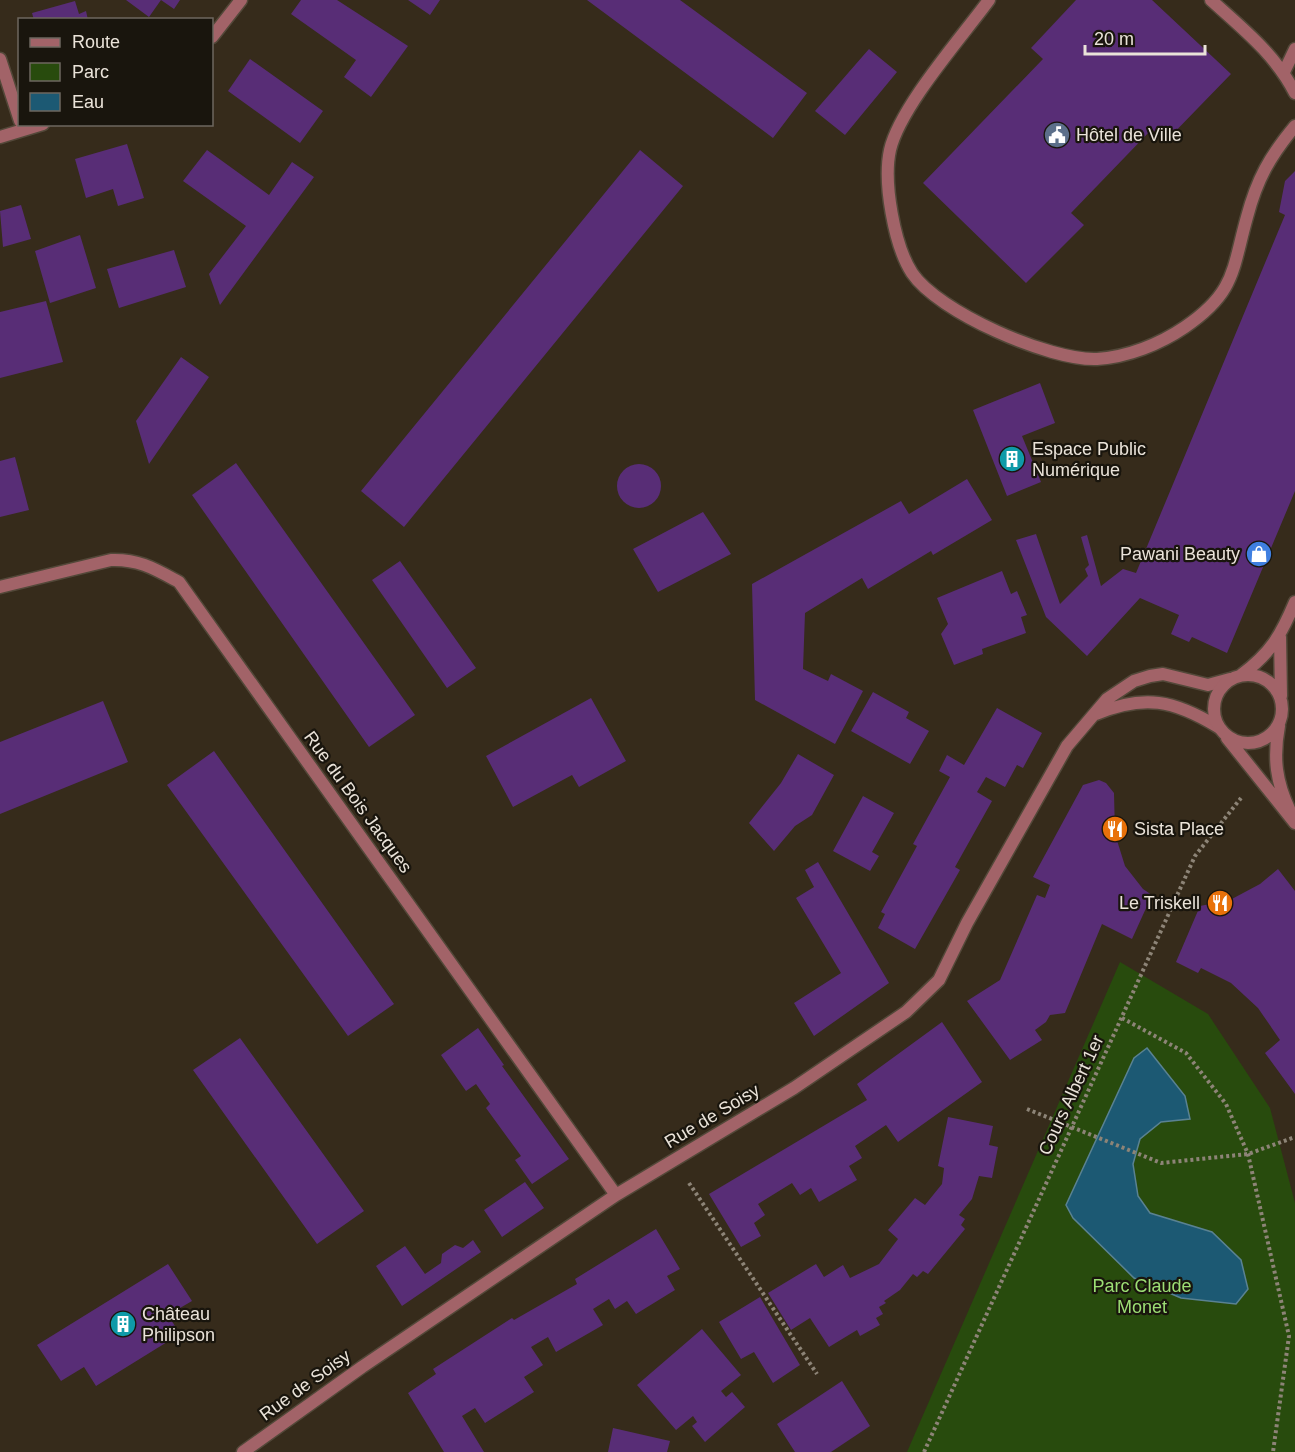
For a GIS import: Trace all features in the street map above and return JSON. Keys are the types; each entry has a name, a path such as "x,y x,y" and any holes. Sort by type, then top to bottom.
{"street":[{"path":"213,36 241,0"},
{"path":"989,0 899,122 890,152 890,202 897,242 912,274 950,307 978,323 1023,342 1054,352 1096,359 1138,351 1186,326 1209,308 1228,286 1256,189 1271,154 1295,126"},
{"path":"1211,0 1261,44 1284,72 1295,93"},
{"path":"1284,72 1295,49"},
{"path":"0,59 18,116"},
{"path":"0,137 19,126"},
{"name":"Rue du Bois Jacques","path":"0,587 111,560 129,559 146,563 179,582 616,1196"},
{"path":"1295,602 1280,637 1262,657 1216,695 1213,705 1221,731 1295,822"},
{"path":"1280,637 1281,700 1275,758 1279,786 1295,822"},
{"name":"Rue de Soisy","path":"243,1452 362,1367 616,1196 794,1088 906,1012 939,980 967,923 1067,746 1118,690 1150,676 1163,674 1208,685 1235,677"},
{"path":"1235,677 1250,674 1269,682 1281,700"},
{"name":"Rue de Soisy","path":"1095,715 1132,702 1154,701 1192,712 1221,731"},
{"path":"1221,731 1244,743 1256,742 1266,738 1280,722"}],"path":[{"name":"Cours Albert 1er","path":"924,1452 1196,856 1215,827 1246,793 1262,783"},
{"path":"1122,1018 1186,1053 1227,1104 1248,1154 1289,1336 1273,1452"},
{"path":"1027,1109 1161,1163 1248,1154 1295,1137"},
{"path":"673,1160 817,1374"}],"green space":[{"name":"Parc Claude Monet","path":"1120,962 1208,1014 1270,1108 1295,1203 1295,1452 907,1452"}],"water":[{"path":"1147,1048 1185,1096 1190,1119 1161,1122 1140,1139 1133,1164 1138,1196 1150,1213 1212,1232 1241,1260 1248,1289 1236,1304 1181,1298 1134,1278 1073,1218 1066,1205 1134,1058"}],"building":[{"path":"126,0 161,0 149,17"},
{"path":"161,0 180,0 174,9"},
{"path":"301,0 337,0 408,46 371,97 344,77 356,60 291,14"},
{"path":"408,0 440,0 430,15"},
{"path":"587,0 680,0 807,93 773,138"},
{"name":"Hôtel de Ville","path":"1076,0 1152,0 1231,74 1165,142 1152,129 1071,213 1084,225 1026,283 923,183 1043,59 1031,48"},
{"path":"75,1 79,14 86,11 88,18 33,18 32,13"},
{"path":"869,49 897,72 845,135 815,111"},
{"path":"250,59 323,111 300,143 228,91"},
{"path":"127,144 144,198 118,206 113,189 86,198 75,159"},
{"path":"207,150 269,195 292,162 314,177 220,305 209,274 246,226 183,181"},
{"path":"640,150 683,186 404,527 361,491"},
{"path":"1295,171 1295,491 1227,653 1192,637 1189,642 1171,634 1179,615 1140,598 1087,656 1046,617 1016,540 1036,534 1060,604 1088,576 1085,569 1089,565 1081,537 1087,535 1101,586 1123,569 1136,573 1285,215 1279,212 1285,181"},
{"path":"21,205 31,239 3,247 0,211"},
{"path":"80,235 96,288 50,303 35,251"},
{"path":"174,250 186,287 119,308 107,269"},
{"path":"46,301 63,362 0,378 0,312"},
{"path":"181,357 209,377 149,464 136,421"},
{"name":"Espace Public Numérique","path":"1040,383 1055,423 1022,436 1041,482 1007,496 973,410"},
{"path":"15,457 29,510 0,517 0,461"},
{"path":"236,463 415,715 369,747 192,495"},
{"path":"639,464 655,470 661,486 655,502 639,508 623,502 617,486 623,470"},
{"path":"967,479 992,520 933,555 931,551 868,589 862,578 805,613 803,669 828,681 831,674 863,691 835,744 755,700 752,584 901,501 909,514"},
{"path":"703,512 731,554 658,592 633,549"},
{"path":"400,561 476,668 447,688 372,580"},
{"path":"1002,571 1011,594 1017,591 1027,615 1021,617 1026,633 982,649 983,654 954,665 941,634 948,624 937,598"},
{"path":"873,692 909,712 906,718 929,731 910,764 851,731"},
{"path":"591,698 626,761 579,787 572,775 513,807 486,756"},
{"path":"103,701 128,762 0,814 0,742"},
{"path":"997,708 1042,733 1023,768 1017,765 1005,787 986,777 977,792 992,801 955,867 960,870 915,949 878,928 885,914 881,912 917,846 913,844 950,777 939,771 947,755 964,765"},
{"path":"214,751 394,1004 348,1036 167,785"},
{"path":"798,754 834,775 812,815 795,826 774,851 749,823 781,783"},
{"path":"1099,780 1106,783 1114,793 1115,834 1125,866 1143,889 1152,895 1132,939 1102,924 1065,1013 1050,1015 1046,1022 1035,1030 1042,1040 1010,1060 967,1001 1000,980 1037,895 1045,898 1050,885 1033,877 1083,785"},
{"path":"863,796 894,813 872,852 879,856 870,871 833,851"},
{"path":"818,862 889,983 814,1036 794,1003 841,973 796,898 814,887 805,870"},
{"path":"1278,869 1295,891 1295,1094 1265,1053 1280,1040 1258,1008 1231,983 1201,968 1198,973 1176,962 1200,906 1230,900 1260,884"},
{"path":"942,1022 982,1082 898,1142 886,1125 855,1146 862,1158 849,1166 857,1180 819,1202 811,1188 800,1195 792,1183 758,1204 765,1215 754,1223 761,1236 741,1247 709,1194 867,1100 857,1084"},
{"path":"478,1028 504,1065 502,1066 569,1159 532,1184 515,1160 521,1156 486,1108 490,1104 476,1084 466,1091 441,1055"},
{"path":"240,1038 364,1211 317,1244 193,1070"},
{"path":"948,1117 993,1126 989,1145 998,1147 992,1178 979,1176 972,1199 959,1215 965,1219 961,1225 965,1229 928,1274 923,1271 917,1277 913,1274 900,1290 884,1301 886,1303 879,1307 883,1314 876,1318 880,1325 860,1336 857,1330 829,1347 810,1318 791,1330 768,1293 816,1264 824,1277 843,1265 850,1278 879,1264 898,1239 888,1230 915,1198 925,1205 942,1184 944,1168 938,1166"},
{"path":"525,1182 544,1208 502,1237 484,1210"},
{"path":"656,1229 680,1269 667,1276 675,1290 636,1314 627,1301 615,1309 609,1299 593,1309 603,1325 556,1352 548,1337 531,1347 543,1365 524,1377 534,1392 485,1423 475,1408 462,1416 484,1452 444,1452 408,1393 436,1374 433,1369 512,1318 514,1320 577,1284 575,1279"},
{"path":"473,1240 481,1252 402,1306 376,1266 405,1246 425,1274 441,1263 442,1254 455,1245 463,1248"},
{"name":"Château Philipson","path":"168,1264 192,1301 168,1315 180,1334 96,1386 84,1367 61,1381 37,1345"},
{"path":"760,1297 800,1365 773,1383 754,1352 741,1359 719,1322"},
{"path":"702,1329 741,1375 721,1391 726,1397 732,1392 745,1407 705,1442 692,1426 697,1422 693,1416 676,1430 637,1385"},
{"path":"842,1381 870,1426 831,1452 795,1452 777,1424"},
{"path":"613,1428 670,1441 667,1452 608,1452"}],"place":[{"name":"Hôtel de Ville","path":"1057,135"},
{"name":"Espace Public Numérique","path":"1012,459"},
{"name":"Pawani Beauty","path":"1259,554"},
{"name":"Sista Place","path":"1115,829"},
{"name":"Le Triskell","path":"1220,903"},
{"name":"Château Philipson","path":"123,1324"}]}
